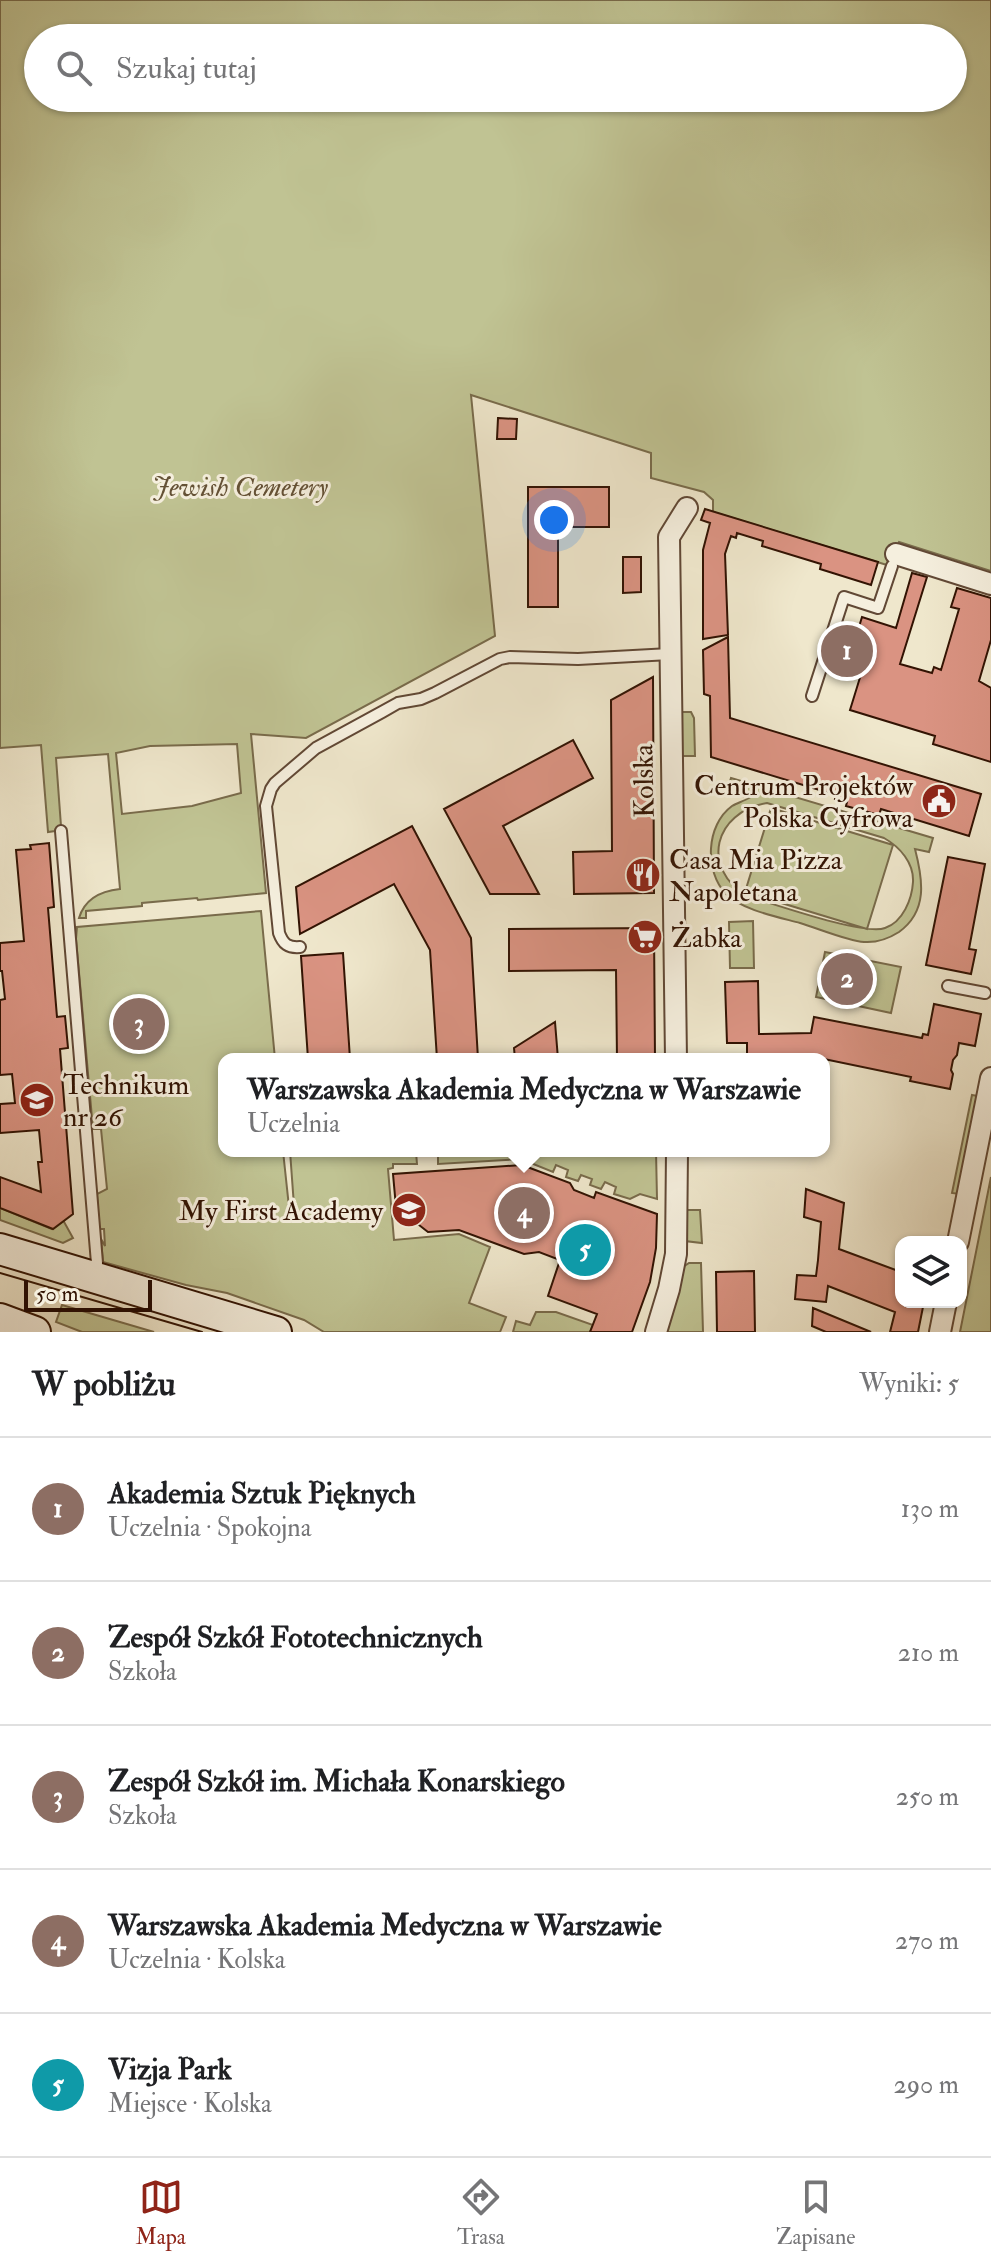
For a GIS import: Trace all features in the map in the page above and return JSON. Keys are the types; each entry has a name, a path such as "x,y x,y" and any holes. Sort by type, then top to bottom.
{"main road":[{"path":"0,1249 276,1332"},
{"path":"0,1319 35,1332"}],"street":[{"name":"Kolska","path":"676,1053 669,537 687,508"},
{"path":"894,560 991,584"},
{"path":"959,1236 991,1078"},
{"path":"656,1332 676,1254 677,1157"},
{"path":"940,1332 945,1308"}],"lane":[{"path":"812,696 844,597 878,608 894,560"},
{"path":"300,947 286,945 279,933 266,806 275,783 316,748 398,703 421,699 507,658 578,659 670,654"},
{"path":"61,831 97,1263 93,1276"},
{"path":"948,986 985,993"}],"green space":[{"name":"Jewish Cemetery","path":"0,0 991,0 991,571 899,542 887,565 713,512 713,500 704,492 651,478 651,453 471,395 495,636 306,738 251,734 266,893 142,903 142,906 86,911 86,918 79,918 85,905 95,897 120,889 108,754 56,758 61,826 48,832 41,745 0,748","holes":["237,744 241,793 192,806 122,814 116,753 150,746"]},
{"path":"681,712 691,712 694,718 695,756 680,756"},
{"path":"731,778 933,838 929,852 915,849 921,894 915,915 899,932 887,939 864,942 761,912 733,900 714,873 711,848 723,814 749,798 727,791","holes":["767,803 884,838 905,856 913,875 911,896 902,915 885,928 840,924 747,896 732,884 723,871 719,857 725,829 735,817 749,808"]},
{"path":"771,808 893,845 867,929 745,892"},
{"path":"261,911 274,1053 218,1053 218,1157 284,1157 289,1207 294,1206 290,1157 416,1157 417,1164 393,1164 393,1168 388,1169 394,1240 459,1234 490,1247 469,1303 506,1317 500,1332 324,1332 304,1320 227,1293 103,1262 101,1239 105,1246 104,1229 99,1229 97,1194 107,1189 101,1129 93,1129 77,927"},
{"path":"753,921 754,968 730,968 729,922"},
{"path":"825,952 901,967 891,1013 816,997"},
{"path":"972,1095 978,1096 959,1194 952,1193"},
{"path":"438,1157 656,1157 657,1199 640,1194 630,1199 614,1194 616,1187 605,1182 601,1189 590,1185 592,1179 581,1175 578,1181 566,1177 568,1170 556,1165 553,1172 521,1159 438,1164"},
{"path":"991,1177 991,1332 960,1332"},
{"path":"0,1208 52,1229 63,1220 73,1238 63,1243 0,1220"},
{"path":"700,1210 702,1243 685,1241 685,1211"},
{"path":"689,1263 701,1263 703,1332 664,1332 683,1267"},
{"path":"62,1305 154,1332 82,1332 56,1322"},
{"path":"536,1312 556,1312 593,1325 590,1332 513,1332 516,1321 530,1325"}],"building":[{"path":"498,418 517,419 516,439 497,439"},
{"path":"528,487 609,487 609,527 558,527 558,607 528,607"},
{"path":"705,509 878,562 871,585 820,569 821,564 762,546 763,541 737,533 736,538 731,536 725,554 728,635 703,639 703,550 710,523 701,520"},
{"path":"623,557 641,557 641,592 623,593"},
{"path":"912,573 927,577 900,664 932,673 934,667 941,670 959,609 951,607 957,588 991,598 991,640 979,681 991,688 991,762 933,744 935,736 850,710 866,658 851,653 862,617 896,628"},
{"path":"728,637 730,718 981,794 969,836 881,809 879,815 846,806 847,802 835,799 836,795 711,757 710,696 704,694 703,650"},
{"path":"653,677 654,893 574,894 573,852 612,851 611,700"},
{"path":"573,740 593,778 503,826 539,894 490,894 444,809"},
{"path":"412,826 471,938 478,1053 437,1053 430,950 394,884 300,934 296,887"},
{"path":"49,843 54,907 48,908 57,1017 65,1016 68,1048 60,1049 73,1214 53,1229 0,1208 0,1177 41,1192 39,1130 0,1133 0,1104 15,1103 12,1074 0,1075 0,1000 5,999 0,971 0,943 24,941 16,850"},
{"path":"948,857 985,864 969,949 976,950 971,974 926,965"},
{"path":"654,928 655,1053 617,1053 616,970 509,971 509,929"},
{"path":"343,953 350,1053 308,1053 301,956"},
{"path":"758,981 759,1034 811,1033 814,1017 922,1038 923,1034 928,1035 934,1004 981,1014 975,1046 959,1043 951,1070 950,1089 910,1081 911,1077 830,1060 830,1053 747,1053 747,1043 727,1043 725,982"},
{"path":"555,1022 558,1053 514,1053 514,1048"},
{"path":"522,1165 570,1183 574,1190 594,1198 596,1192 657,1214 656,1248 650,1282 632,1332 590,1332 597,1314 548,1296 560,1260 539,1252 524,1254 459,1230 428,1232 396,1207 393,1174"},
{"path":"806,1189 844,1203 839,1249 895,1270 895,1308 923,1308 918,1332 890,1332 895,1312 828,1286 826,1302 795,1299 797,1275 816,1276 818,1260 821,1222 804,1217"},
{"path":"754,1271 755,1332 717,1332 716,1272"},
{"path":"813,1308 871,1332 826,1332 812,1326"}],"tram line":[{"path":"0,1273 202,1332"}],"place":[{"name":"Akademia Sztuk Pięknych","path":"847,651"},
{"name":"Centrum Projektów Polska Cyfrowa","path":"939,801"},
{"name":"Casa Mia Pizza Napoletana","path":"643,875"},
{"name":"Żabka","path":"645,937"},
{"name":"Zespół Szkół Fototechnicznych","path":"847,979"},
{"name":"Zespół Szkół im. Michała Konarskiego","path":"139,1024"},
{"name":"Technikum nr 26","path":"37,1100"},
{"name":"My First Academy","path":"409,1210"},
{"name":"Warszawska Akademia Medyczna w Warszawie","path":"524,1213"},
{"name":"Vizja Park","path":"585,1250"}]}
